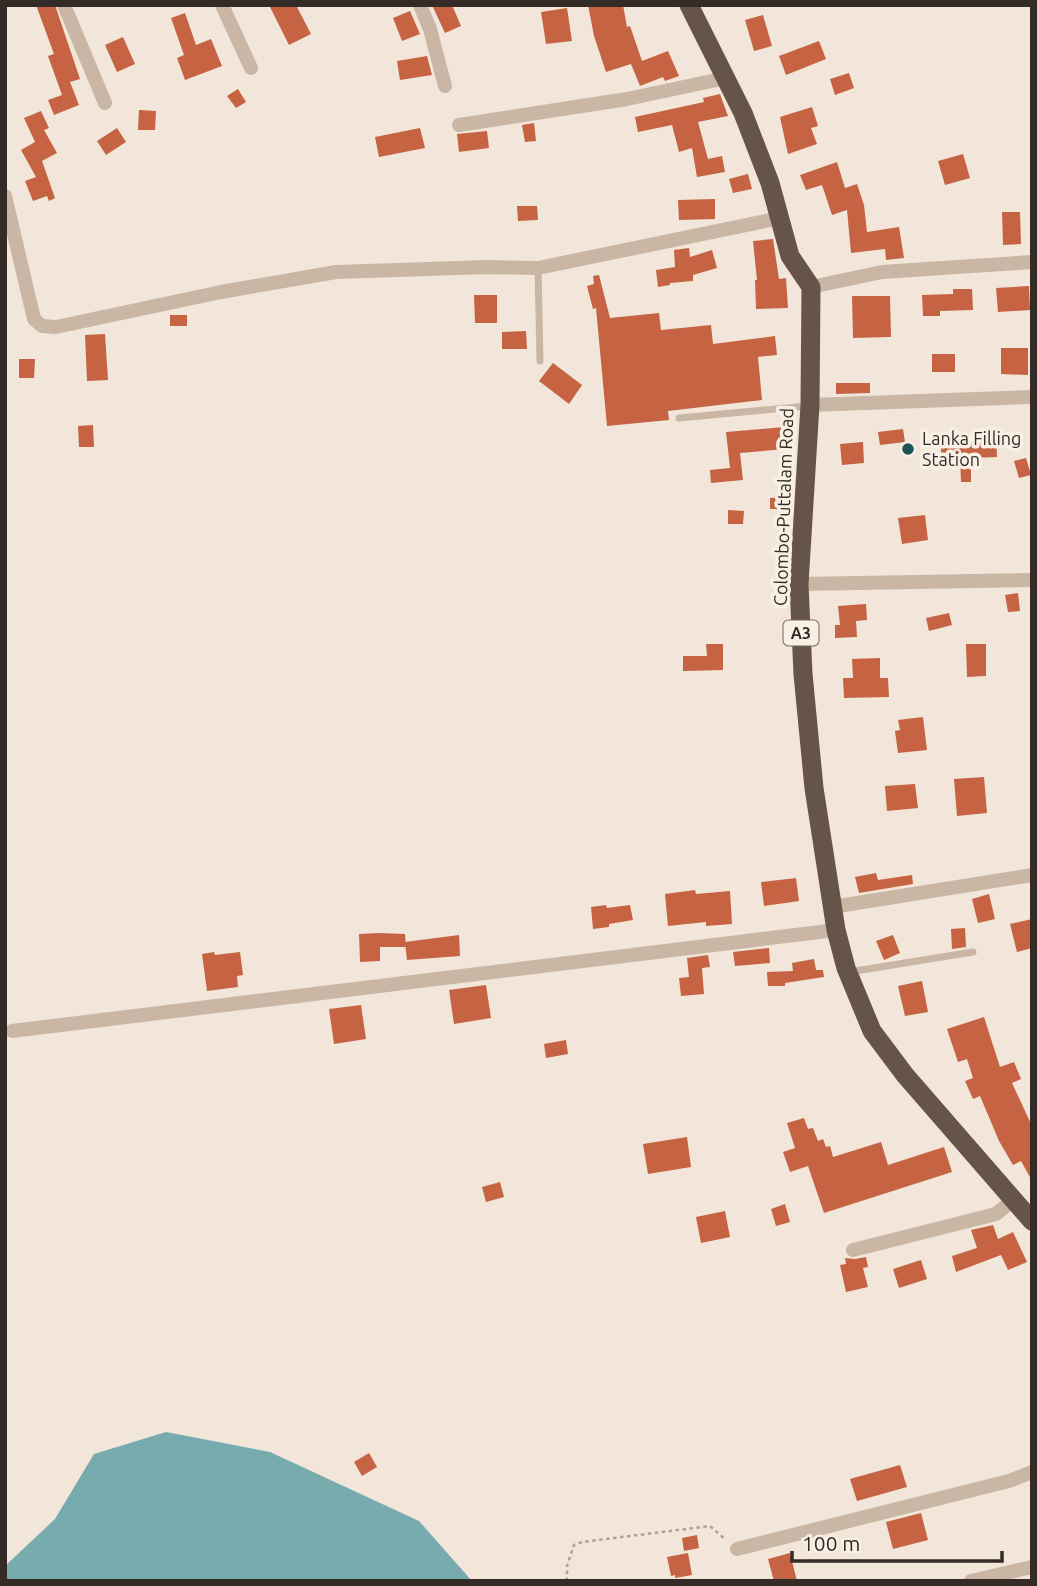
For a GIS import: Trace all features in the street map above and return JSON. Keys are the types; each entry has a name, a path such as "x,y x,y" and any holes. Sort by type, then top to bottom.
{"highway":[{"path":"689,5 743,113 770,183 790,256 811,287"},
{"name":"Colombo-Puttalam Road","path":"811,287 810,405 799,584 803,674 814,788 836,930 848,972 872,1031 905,1076 1032,1222"}],"street":[{"path":"64,5 105,103"},
{"path":"222,5 251,68"},
{"path":"420,5 430,29 444,86"},
{"path":"459,125 626,99 726,78"},
{"path":"5,196 34,319 42,326 56,327 222,292 336,272 538,268 780,218"},
{"path":"811,287 883,272 1032,261"},
{"path":"810,405 1032,397"},
{"path":"799,584 1032,580"},
{"path":"832,908 1032,875"},
{"path":"12,1031 836,930"},
{"path":"853,1250 996,1214 1013,1200"},
{"path":"737,1549 1009,1481 1032,1472"},
{"path":"971,1581 1032,1567"}],"lane":[{"path":"538,268 540,362"},
{"path":"679,418 810,405"},
{"path":"848,972 973,952"}],"path":[{"path":"567,1581 569,1554 574,1545 582,1542 710,1526 737,1549"}],"water":[{"path":"166,1432 270,1452 419,1521 472,1581 5,1581 5,1566 55,1519 94,1454"}],"building":[{"path":"36,5 55,5 80,79 70,82 79,105 54,115 48,100 62,95 48,56 54,54"},
{"path":"269,5 296,5 311,34 289,45"},
{"path":"432,5 452,5 461,26 445,33"},
{"path":"588,5 623,5 627,27 630,26 642,61 668,51 679,76 665,81 663,77 640,86 631,64 606,72 594,36"},
{"path":"567,8 572,41 546,44 541,12"},
{"path":"410,11 420,34 402,41 393,18"},
{"path":"185,13 196,45 211,39 222,66 185,80 177,58 184,55 171,18"},
{"path":"763,15 772,46 754,51 745,20"},
{"path":"123,37 135,64 117,72 105,45"},
{"path":"819,41 826,59 786,75 779,56"},
{"path":"427,56 432,75 400,80 397,61"},
{"path":"849,73 854,88 835,95 830,79"},
{"path":"238,89 246,102 236,108 227,96"},
{"path":"720,94 728,116 698,122 708,159 722,156 725,172 697,177 692,148 679,152 672,125 638,132 635,117 704,102 703,98"},
{"path":"812,107 818,126 811,128 817,144 788,154 780,117"},
{"path":"139,110 156,111 155,130 138,130"},
{"path":"41,111 49,128 44,130 57,153 42,161 55,198 49,201 47,196 33,201 25,181 36,177 21,150 35,142 24,118"},
{"path":"534,123 536,141 525,142 522,125"},
{"path":"117,128 126,142 106,155 97,141"},
{"path":"420,128 425,148 379,157 375,137"},
{"path":"487,131 489,148 459,152 457,134"},
{"path":"963,154 970,178 945,185 938,161"},
{"path":"837,162 845,188 857,184 864,205 867,232 899,227 904,258 886,260 885,249 851,253 847,210 832,215 822,185 806,190 800,175"},
{"path":"748,174 752,189 733,193 729,179"},
{"path":"715,199 715,219 679,220 678,200"},
{"path":"517,206 537,206 538,220 518,221"},
{"path":"1002,212 1020,212 1021,244 1003,245"},
{"path":"773,239 779,279 786,278 788,308 756,309 757,280 753,241"},
{"path":"689,248 690,257 712,250 717,268 693,275 693,281 658,287 656,270 675,267 674,250"},
{"path":"599,275 610,318 659,313 661,330 711,325 713,344 775,336 777,355 758,357 762,400 668,411 669,420 607,426 596,308 593,309 587,286 594,284 593,276"},
{"path":"1029,286 1030,310 998,312 996,288"},
{"path":"953,289 972,289 973,310 940,311 940,316 923,316 922,295 953,294"},
{"path":"474,295 497,295 497,323 475,323"},
{"path":"852,296 890,296 891,337 853,338"},
{"path":"170,315 187,315 187,326 170,326"},
{"path":"526,331 527,349 502,349 502,332"},
{"path":"105,334 108,380 87,381 85,335"},
{"path":"1001,348 1028,348 1028,375 1001,374"},
{"path":"932,354 955,354 955,372 932,372"},
{"path":"19,359 35,359 34,378 19,378"},
{"path":"553,363 582,385 569,404 539,381"},
{"path":"836,383 870,383 870,393 836,394"},
{"path":"93,425 94,447 79,447 78,426"},
{"path":"784,427 786,449 740,453 743,480 711,483 710,470 730,468 726,432"},
{"path":"903,429 905,442 880,445 878,432"},
{"path":"996,431 997,457 971,458 971,482 961,482 960,458 941,458 941,442 975,442 975,432"},
{"path":"863,442 864,463 842,465 840,444"},
{"path":"1026,458 1031,475 1019,478 1014,461"},
{"path":"787,497 787,509 770,509 770,498"},
{"path":"728,510 744,511 743,524 728,524"},
{"path":"925,515 928,540 902,544 898,518"},
{"path":"1018,593 1020,611 1008,612 1005,595"},
{"path":"866,604 867,620 856,621 857,637 835,638 835,625 840,625 838,606"},
{"path":"949,613 952,625 929,631 926,618"},
{"path":"706,644 723,644 723,670 683,671 683,656 707,656"},
{"path":"966,644 986,644 986,676 967,677"},
{"path":"880,658 880,678 888,678 889,697 844,698 843,678 853,678 852,659"},
{"path":"923,717 927,750 898,753 895,731 900,730 898,720"},
{"path":"984,777 987,813 957,816 954,779"},
{"path":"915,784 918,808 887,811 885,786"},
{"path":"876,873 878,880 912,875 913,884 859,893 855,877"},
{"path":"796,878 799,901 764,906 761,882"},
{"path":"695,890 696,894 730,891 732,924 706,926 706,922 668,926 665,894"},
{"path":"989,894 995,919 978,923 972,899"},
{"path":"606,905 607,908 630,905 633,920 593,929 591,907"},
{"path":"1032,919 1032,948 1017,952 1010,924"},
{"path":"965,928 966,947 952,949 951,929"},
{"path":"359,934 405,934 406,947 380,947 380,961 360,962"},
{"path":"459,935 460,956 407,960 405,942"},
{"path":"893,935 900,953 884,960 876,941"},
{"path":"769,948 770,963 735,966 733,952"},
{"path":"214,952 215,955 240,952 243,975 237,976 238,987 207,991 202,954"},
{"path":"708,955 710,967 702,968 704,994 681,996 679,978 689,977 687,958"},
{"path":"814,959 816,970 823,970 824,977 785,983 785,986 768,986 767,972 793,971 792,963"},
{"path":"922,981 928,1012 905,1016 898,986"},
{"path":"486,985 491,1018 454,1024 449,990"},
{"path":"361,1005 366,1039 334,1044 329,1009"},
{"path":"984,1017 1000,1067 1014,1062 1021,1079 1012,1083 1032,1126 1032,1181 1021,1161 1013,1165 999,1141 980,1096 973,1099 965,1081 973,1078 967,1059 958,1062 947,1029"},
{"path":"566,1040 568,1054 546,1058 544,1044"},
{"path":"804,1118 808,1129 813,1128 818,1141 823,1139 826,1147 830,1146 833,1157 881,1142 888,1165 944,1147 952,1172 824,1213 808,1166 790,1172 783,1152 795,1148 787,1123"},
{"path":"687,1137 691,1167 648,1174 643,1144"},
{"path":"500,1182 504,1197 486,1202 482,1187"},
{"path":"785,1204 790,1222 776,1226 771,1209"},
{"path":"725,1211 730,1237 701,1243 696,1217"},
{"path":"993,1225 998,1239 1013,1232 1027,1262 1008,1270 1001,1255 956,1272 952,1256 977,1248 971,1230"},
{"path":"866,1257 868,1267 863,1268 868,1287 846,1292 840,1265 846,1264 845,1258"},
{"path":"921,1260 927,1279 899,1288 893,1269"},
{"path":"369,1453 377,1467 362,1476 354,1462"},
{"path":"900,1465 907,1487 857,1501 850,1479"},
{"path":"921,1513 928,1540 893,1549 886,1522"},
{"path":"697,1535 699,1548 684,1551 682,1538"},
{"path":"688,1553 692,1575 675,1578 675,1575 671,1576 667,1557"},
{"path":"790,1553 797,1581 774,1581 768,1559"}],"place":[{"name":"Lanka Filling Station","path":"908,449"}]}
